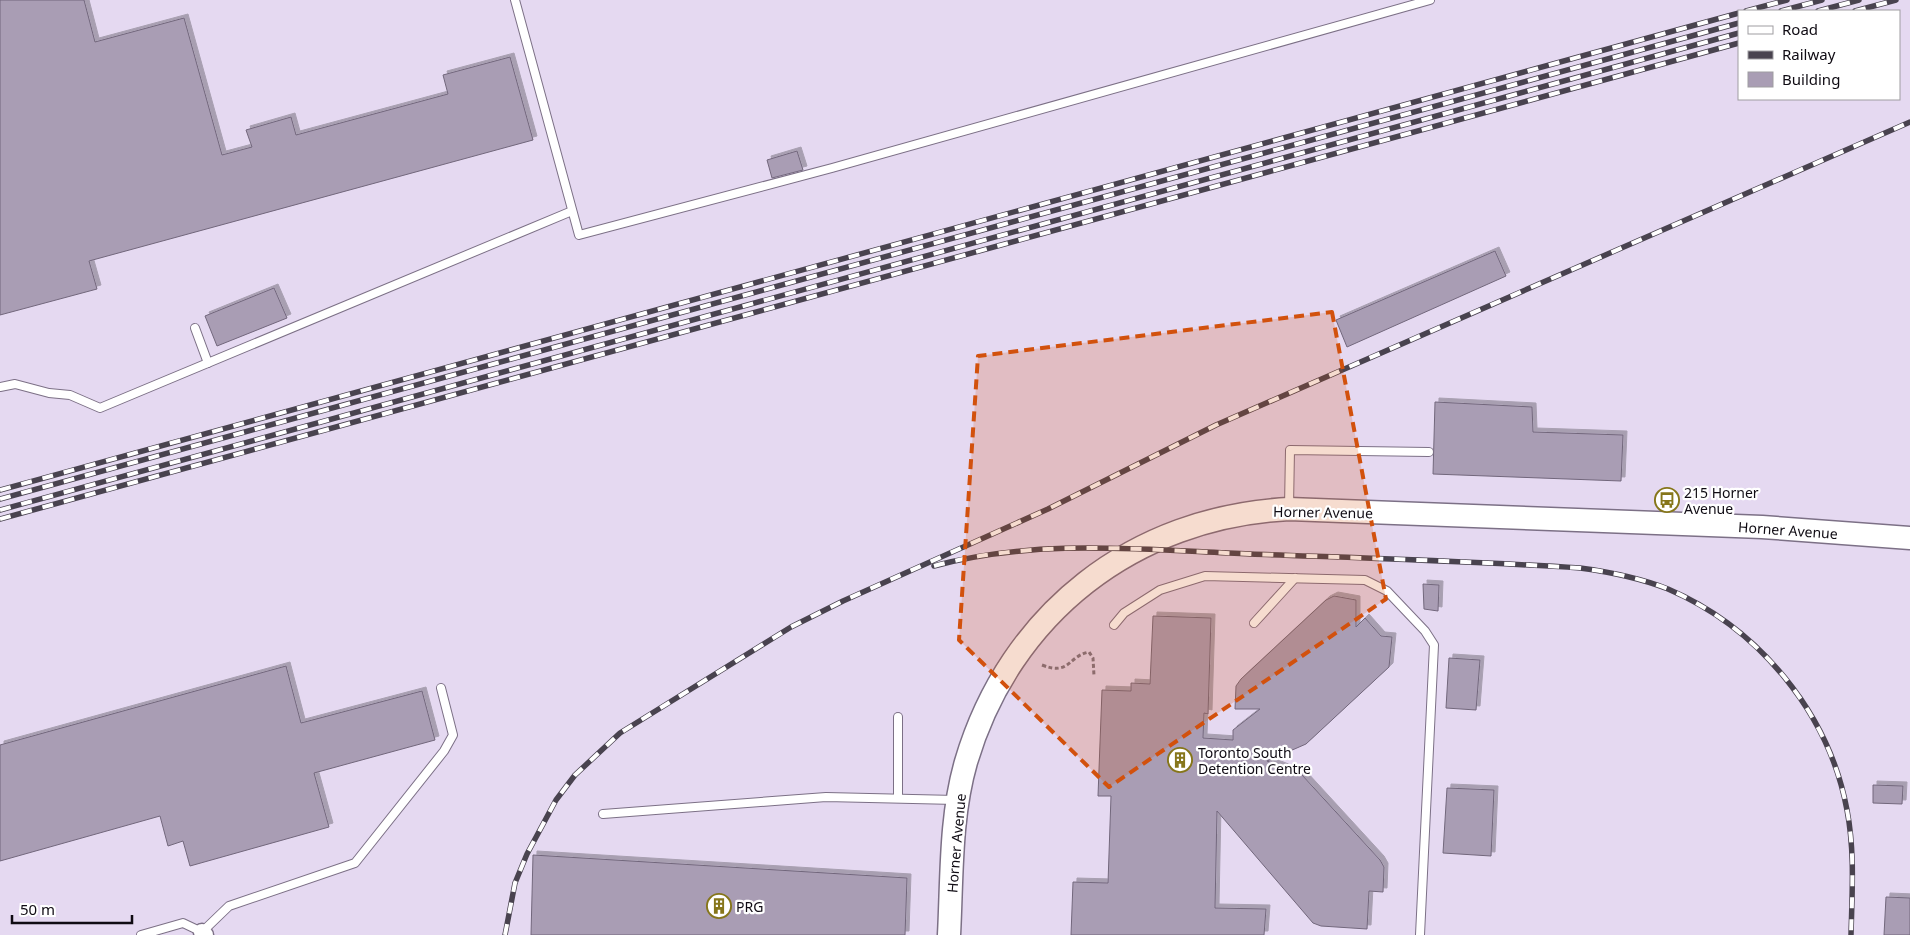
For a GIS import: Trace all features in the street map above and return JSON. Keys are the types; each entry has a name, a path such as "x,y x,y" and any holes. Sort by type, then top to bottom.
{"main road":[{"name":"Horner Avenue","path":"949,935 958,800 966,763 988,704 1007,670 1030,638 1056,608 1080,586 1106,567 1173,532 1245,513 1289,509 1752,527 1910,538"}],"lane":[{"path":"515,0 579,235 859,160 1430,0"},
{"path":"0,387 15,384 49,393 70,395 100,408 572,211"},
{"path":"195,328 208,363"},
{"path":"1289,509 1290,450 1429,452"},
{"path":"1114,625 1124,613 1160,590 1204,576 1365,580 1387,591 1425,632 1434,645 1420,935"},
{"path":"1254,623 1295,578"},
{"path":"141,935 183,922 203,934 229,906 355,863 444,751 453,735 441,688"},
{"path":"898,717 898,798"},
{"path":"603,814 826,797 958,800"}],"path":[{"path":"1042,665 1059,670 1068,666 1080,654 1089,652 1093,658 1094,676"}],"highlighted area":[{"path":"1332,312 1386,599 1109,787 959,640 978,356"}],"building":[{"path":"0,0 84,0 95,42 184,18 222,155 252,147 246,130 291,117 296,135 448,94 443,75 510,57 533,140 89,261 97,289 0,315"},
{"path":"797,151 803,170 772,178 767,160"},
{"path":"1495,251 1506,276 1347,347 1336,320"},
{"path":"274,288 287,318 217,346 205,316"},
{"path":"1435,402 1532,407 1533,432 1623,435 1621,481 1433,474"},
{"path":"1423,584 1439,585 1438,611 1424,609"},
{"name":"Toronto South Detention Centre","path":"1334,596 1356,600 1356,627 1365,618 1381,636 1392,637 1389,667 1306,744 1267,761 1302,775 1380,860 1384,867 1383,892 1369,891 1367,929 1321,926 1313,923 1217,811 1215,908 1266,909 1264,935 1071,935 1073,882 1108,883 1111,796 1098,796 1102,690 1131,691 1131,683 1150,684 1153,616 1211,618 1208,714 1204,713 1203,738 1233,740 1233,730 1260,709 1235,709 1236,686 1241,679 1326,600"},
{"path":"1449,658 1480,660 1476,710 1446,708"},
{"path":"286,666 301,723 422,691 435,740 314,773 329,827 190,866 183,841 168,846 160,816 0,861 0,745"},
{"path":"1873,785 1903,786 1902,804 1873,803"},
{"path":"1447,788 1494,790 1491,856 1443,853"},
{"name":"PRG","path":"533,855 907,878 905,935 531,935"},
{"path":"1886,897 1910,898 1910,935 1884,935"}],"railway":[{"path":"1750,10 1787,0"},
{"path":"1785,10 1822,0"},
{"path":"1822,10 1859,0"},
{"path":"1859,10 1896,0"},
{"path":"0,490 1738,13"},
{"path":"0,499 1738,23"},
{"path":"0,510 1738,33"},
{"path":"0,519 1738,43"},
{"path":"505,935 515,883 527,854 556,800 575,775 620,733 791,627 843,601 1048,509 1216,425 1910,122"},
{"path":"934,566 973,557 1012,552 1091,548 1131,549 1580,568 1625,576 1668,589 1701,606 1732,626 1760,650 1785,678 1806,708 1824,740 1838,774 1850,826 1852,872 1851,935"}],"place":[{"name":"215 Horner Avenue","path":"1667,500"},
{"name":"Toronto South Detention Centre","path":"1180,760"},
{"name":"PRG","path":"719,906"}]}
